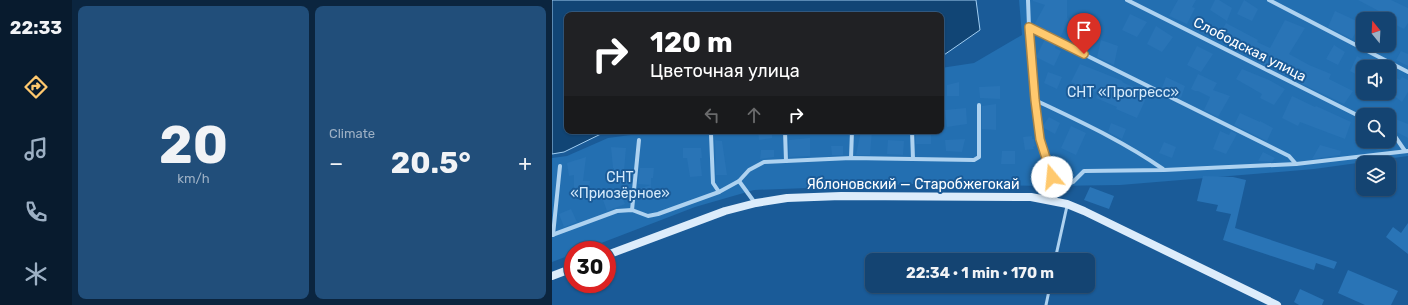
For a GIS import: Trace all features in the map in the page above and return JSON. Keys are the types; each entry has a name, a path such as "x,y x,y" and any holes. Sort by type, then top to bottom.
{"street":[{"path":"1028,0 1035,100 1040,139 1056,190 1054,201"},
{"name":"Слободская улица","path":"1127,0 1356,114"},
{"path":"1269,0 1408,72"},
{"path":"1029,27 1289,156 1296,164"},
{"path":"1035,100 1092,127 1145,157 1164,170"},
{"path":"560,166 552,235 617,211 632,210 648,216 658,214 719,192 739,181 749,170 764,162 851,158 974,160 979,157 979,104"},
{"path":"711,134 713,183 719,192"},
{"path":"785,134 786,161"},
{"path":"851,158 852,134"},
{"path":"912,134 913,158"},
{"path":"1396,137 1407,151"},
{"path":"632,210 639,140"},
{"path":"1056,190 1073,182 1084,171 1164,170 1296,164 1407,151"},
{"path":"739,181 756,203"},
{"name":"Яблоновский — Старобжегокай","path":"616,252 725,211 756,203 787,198 840,196 1031,197 1067,204 1108,222 1267,303 1276,305"},
{"path":"552,276 564,271"}],"lane":[{"path":"1056,253 1067,204"},
{"path":"1046,305 1049,293"}],"green space":[{"name":"СНТ «Прогресс»","path":"1019,0 1408,0 1408,156 1396,158 1396,156 1356,156 1356,163 1314,169 1120,185 1049,186 912,184 754,190 695,207 606,241 564,241 564,257 552,262 552,158 567,156 608,138 638,134 944,134 944,68 974,63 1022,35"}],"shaded area":[{"path":"552,0 976,0 980,30 944,55 944,12 564,12 564,134 601,134 564,152 552,154"}],"building":[{"path":"1033,0 1067,0 1067,18 1069,19 1060,38 1034,25 1045,5"},
{"path":"1178,0 1196,0 1192,7 1195,8 1187,24 1169,16"},
{"path":"1215,0 1219,0 1232,8 1227,21 1210,10"},
{"path":"1244,0 1258,9 1252,21 1237,14"},
{"path":"1358,0 1391,0 1408,8 1408,23 1404,29 1396,25 1396,12 1381,12"},
{"path":"1335,11 1356,21 1356,32 1352,39 1328,27"},
{"path":"1130,14 1147,22 1137,37 1122,30"},
{"path":"1285,20 1305,28 1289,54 1309,65 1331,74 1329,79 1353,91 1344,104 1298,82 1303,71 1299,68 1292,78 1280,73 1281,71 1260,63 1261,61 1235,49 1236,47 1217,39 1226,23 1258,40 1257,42 1270,48"},
{"path":"1156,26 1173,37 1162,52 1147,44"},
{"path":"1045,39 1056,45 1055,48 1061,51 1054,66 1036,57"},
{"path":"1101,40 1118,46 1114,65 1097,57"},
{"path":"1334,45 1345,52 1338,65 1326,59"},
{"path":"1197,46 1213,54 1201,72 1187,65"},
{"path":"1401,51 1408,54 1408,66 1396,60"},
{"path":"1357,56 1364,60 1356,60 1356,74 1350,71"},
{"path":"1080,64 1123,81 1122,82 1148,94 1137,118 1096,98 1098,93 1071,82"},
{"path":"1242,69 1269,80 1285,89 1274,105 1260,98 1262,94 1236,79"},
{"path":"1048,72 1062,77 1057,89 1044,83"},
{"path":"1198,74 1217,83 1213,90 1230,96 1218,117 1204,110 1210,97 1191,89"},
{"path":"1166,77 1185,86 1181,98 1162,88"},
{"path":"1402,77 1408,80 1408,92 1402,102 1396,97 1396,78 1400,80"},
{"path":"959,82 959,96 947,96 947,85"},
{"path":"1000,86 1000,99 980,98 979,87"},
{"path":"1292,96 1351,122 1345,139 1300,122 1298,126 1282,118"},
{"path":"996,104 996,130 982,129 982,106"},
{"path":"966,108 967,124 947,127 945,110"},
{"path":"1240,113 1273,128 1267,141 1234,125"},
{"path":"1049,117 1060,123 1055,134 1042,127"},
{"path":"1396,119 1408,124 1408,138 1396,132"},
{"path":"1111,123 1126,129 1122,139 1108,132"},
{"path":"1071,126 1086,133 1076,155 1061,148"},
{"path":"1220,131 1229,135 1231,131 1237,134 1226,154 1213,149"},
{"path":"758,134 772,134 772,138 759,140"},
{"path":"860,134 872,134 870,155 856,155"},
{"path":"916,134 931,134 931,144 916,144"},
{"path":"1032,136 1032,139 1034,139 1034,149 1025,150 1023,137"},
{"path":"810,138 810,156 789,157 789,140"},
{"path":"965,139 962,152 946,151 945,140"},
{"path":"715,140 722,141 727,175 716,175"},
{"path":"888,140 904,141 903,155 887,154"},
{"path":"1164,142 1176,147 1172,158 1159,153"},
{"path":"1320,145 1341,151 1340,155 1312,159"},
{"path":"831,146 843,146 843,155 832,155"},
{"path":"611,147 626,148 624,171 632,172 631,184 613,182 614,168"},
{"path":"683,148 701,148 702,158 700,158 702,176 690,177 687,158 683,158"},
{"path":"1372,148 1390,148 1388,150 1378,150"},
{"path":"761,150 774,150 774,157 760,159"},
{"path":"1002,151 1015,151 1015,164 1001,164"},
{"path":"1263,152 1275,158 1272,162 1258,161"},
{"path":"586,157 583,181 590,181 588,198 574,196 574,175 569,176 567,163"},
{"path":"640,168 654,168 653,178 651,178 651,185 638,184"},
{"path":"1203,176 1233,177 1246,180 1235,228 1337,262 1334,269 1316,263 1314,270 1223,240 1231,214 1216,211 1218,205 1197,201"},
{"path":"651,185 651,194 637,195 638,189"},
{"path":"1090,187 1114,196 1109,209 1084,200"},
{"path":"621,195 625,204 607,211 603,200"},
{"path":"571,209 577,222 564,227 559,214"},
{"path":"1408,223 1408,254 1386,237 1393,227 1401,233"},
{"path":"1348,270 1398,291 1391,305 1365,305 1338,293"},
{"path":"1300,289 1324,300 1322,305 1299,305 1294,302"}],"route":[{"path":"1052,177 1040,139 1029,27 1084,54"}],"park label":[{"name":"СНТ «Приозёрное»","path":"620,186"}]}
